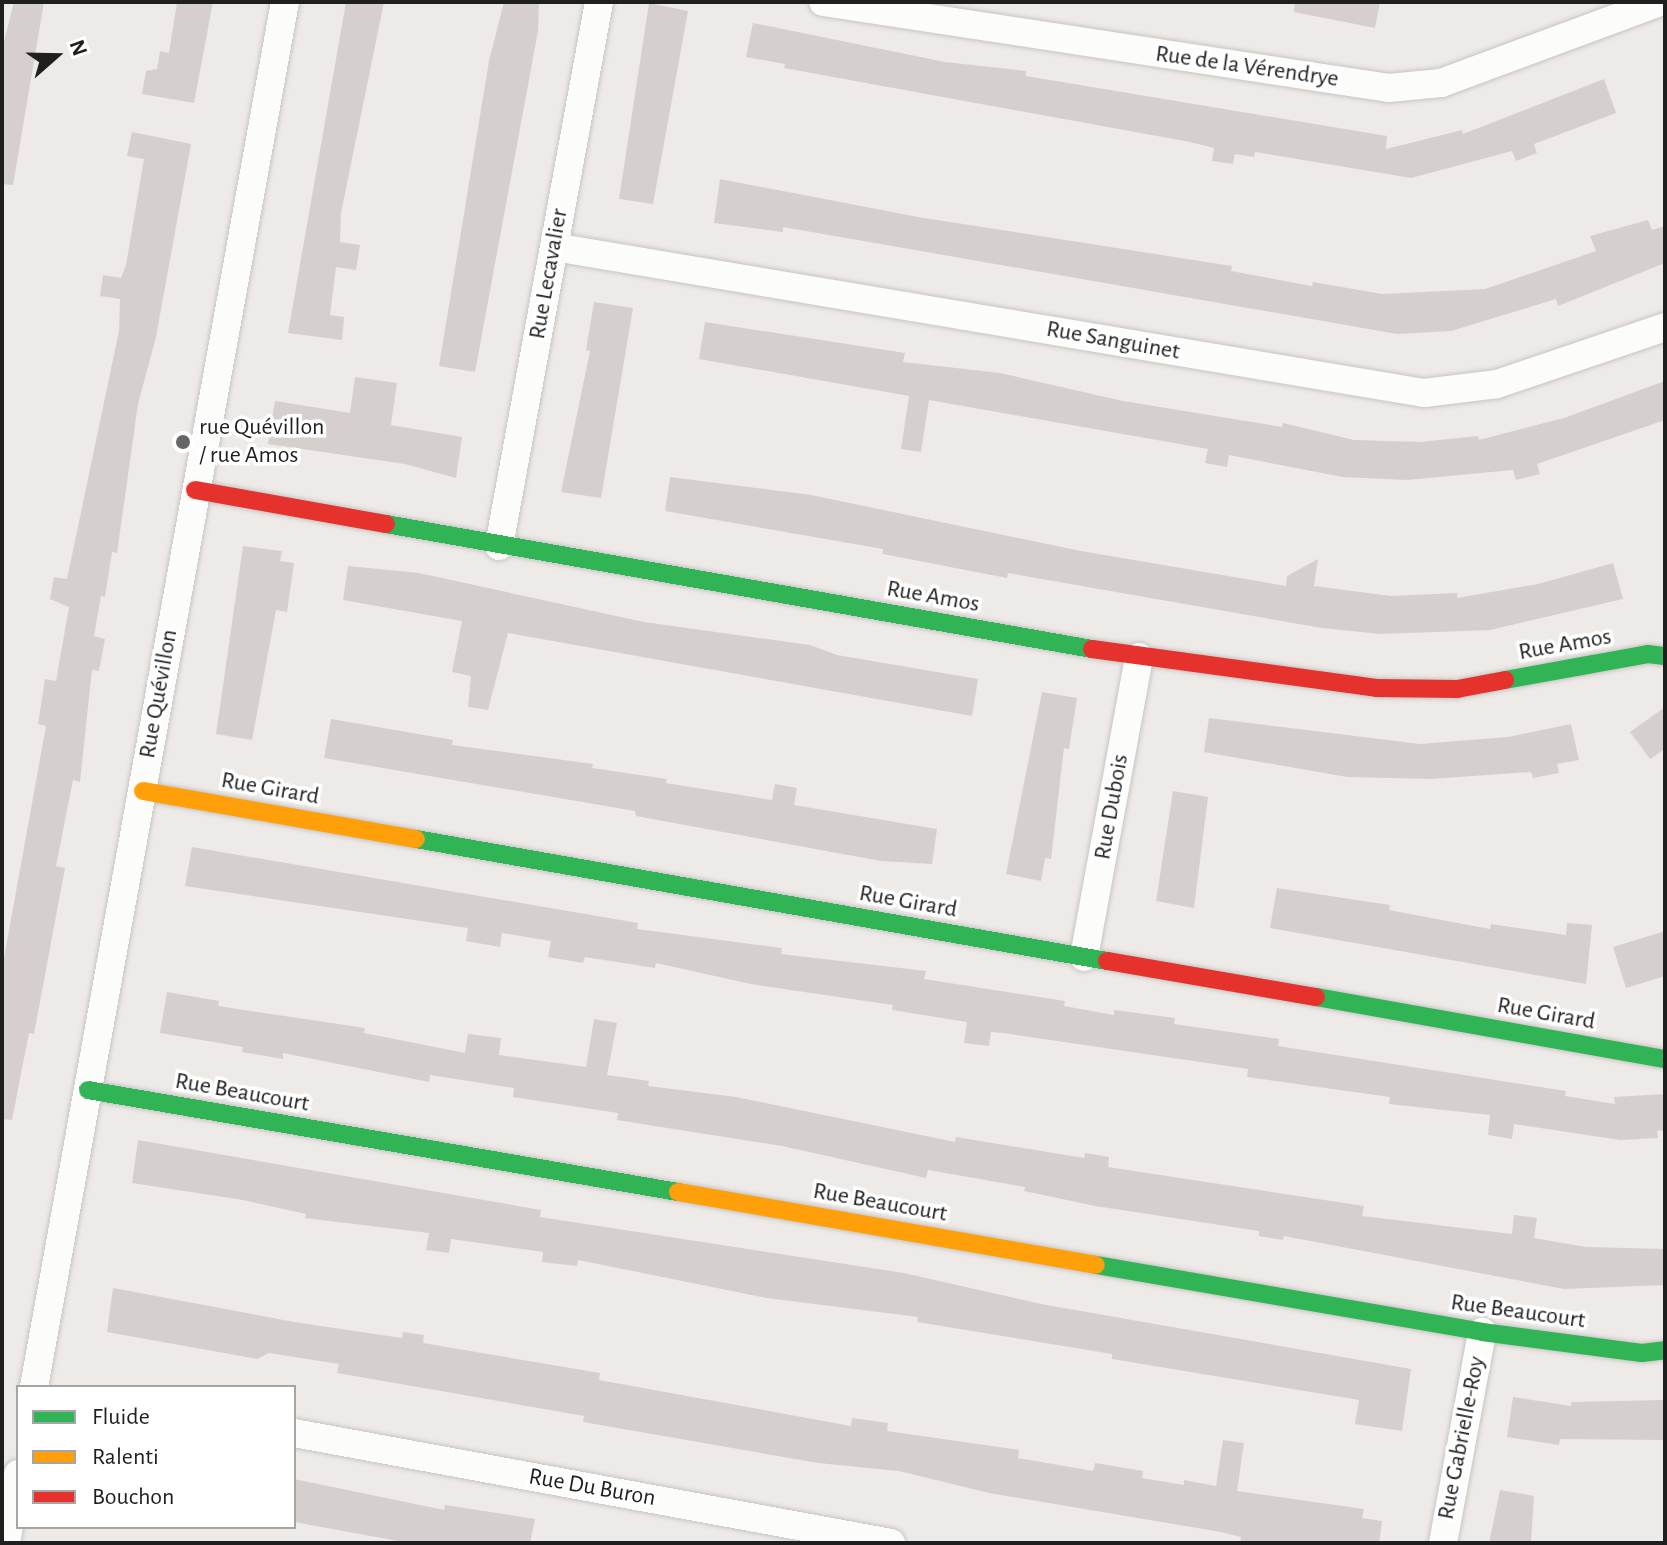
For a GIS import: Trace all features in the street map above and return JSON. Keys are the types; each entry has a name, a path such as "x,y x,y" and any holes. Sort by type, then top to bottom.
{"street":[{"name":"Rue Quévillon","path":"38,1385 195,490 285,2"},
{"name":"Rue Lecavalier","path":"499,546 599,2"},
{"name":"Rue de la Vérendrye","path":"823,2 906,10 1389,88 1441,83 1607,11 1660,2"},
{"name":"Rue Sanguinet","path":"554,247 1424,393 1497,384 1665,327"},
{"name":"Rue Amos","path":"195,490 1139,657 1376,688 1457,689 1648,654 1665,656"},
{"name":"Rue Dubois","path":"1084,957 1139,657"},
{"name":"Rue Girard","path":"143,791 1665,1059"},
{"name":"Rue Beaucourt","path":"88,1090 1482,1332 1642,1353 1665,1350"},
{"name":"Rue Gabrielle-Roy","path":"1443,1543 1482,1332"},
{"name":"Rue Du Buron","path":"296,1433 891,1543"},
{"path":"5,1536 16,1484"}],"building":[{"path":"14,2 44,2 13,185 2,184 2,50"},
{"path":"177,2 213,2 194,103 142,94 146,71 157,69 160,51 169,53"},
{"path":"346,2 384,2 341,213 340,242 360,245 356,270 336,267 330,315 344,317 342,340 288,333"},
{"path":"504,2 539,2 538,31 475,372 439,366 489,61"},
{"path":"1295,2 1380,2 1375,28 1294,12"},
{"path":"649,3 688,11 653,204 619,199"},
{"path":"753,23 945,62 1026,71 1026,76 1387,136 1386,149 1462,130 1463,134 1604,79 1616,113 1534,144 1537,153 1516,161 1512,151 1411,178 1255,152 1254,157 1235,154 1233,164 1212,161 1214,148 1190,142 784,68 785,64 746,57"},
{"path":"132,132 191,144 156,337 138,404 117,553 112,552 105,597 101,596 94,636 105,639 99,671 92,670 80,782 73,780 56,866 65,868 34,1034 29,1033 12,1120 2,1119 2,969 46,726 38,724 45,679 56,681 69,607 50,599 54,577 67,579 119,331 120,299 100,296 103,275 121,278 126,265 144,159 127,156"},
{"path":"720,179 918,217 1232,266 1231,271 1312,286 1313,282 1382,294 1485,289 1596,251 1590,236 1648,220 1652,230 1665,226 1665,263 1558,306 1556,299 1451,331 1397,334 783,227 783,232 714,223"},
{"path":"594,302 633,308 601,498 561,492 590,351 586,350"},
{"path":"705,322 905,353 903,362 1000,373 1123,401 1282,427 1283,423 1354,440 1420,442 1478,436 1479,440 1564,418 1665,381 1665,420 1537,464 1540,474 1516,480 1513,470 1407,480 1343,477 1229,455 1227,467 1205,463 1208,449 929,400 921,452 901,449 909,396 699,359"},
{"path":"355,377 397,383 391,425 462,437 456,478 405,464 268,444 275,401 350,413"},
{"path":"670,477 811,495 1081,551 1286,586 1287,576 1318,559 1314,586 1391,596 1457,593 1457,598 1538,584 1613,563 1623,599 1490,630 1380,634 1322,628 1008,573 1007,578 883,554 883,549 665,511"},
{"path":"243,546 282,551 280,561 294,563 287,612 276,610 252,740 216,734"},
{"path":"348,566 419,573 644,622 810,645 837,655 978,679 972,716 508,633 488,710 468,707 471,676 452,672 462,621 343,600"},
{"path":"1042,692 1077,698 1069,749 1064,748 1051,859 1045,858 1041,881 1006,874"},
{"path":"1665,707 1665,749 1650,759 1630,732"},
{"path":"1209,718 1420,744 1508,737 1571,724 1579,760 1557,764 1559,773 1533,778 1531,772 1431,779 1347,777 1204,752"},
{"path":"331,719 453,740 452,745 593,764 592,768 667,779 666,783 772,800 775,784 797,788 794,805 937,829 932,864 881,861 636,816 635,811 324,758"},
{"path":"1173,791 1208,797 1194,908 1156,901"},
{"path":"192,847 638,923 637,929 782,948 781,954 926,971 924,979 1065,1001 1064,1006 1114,1015 1114,1010 1175,1018 1174,1024 1279,1039 1278,1046 1566,1091 1565,1096 1615,1104 1614,1097 1665,1094 1665,1130 1657,1131 1658,1138 1620,1140 1514,1124 1512,1139 1488,1135 1490,1115 1389,1104 1390,1097 1247,1077 1248,1069 1003,1033 991,1032 989,1046 964,1043 967,1022 892,1010 893,1005 751,984 656,963 655,968 585,957 583,963 548,957 551,941 502,933 500,947 466,941 468,928 185,886"},
{"path":"1277,888 1390,905 1389,910 1490,929 1491,924 1566,935 1567,923 1592,925 1586,984 1270,928"},
{"path":"1665,931 1665,976 1626,988 1613,947"},
{"path":"167,992 219,1001 218,1006 365,1028 364,1033 465,1053 468,1034 501,1038 499,1055 586,1067 594,1019 617,1023 607,1075 649,1081 648,1086 736,1097 955,1142 956,1137 1084,1158 1085,1153 1109,1157 1108,1167 1364,1206 1362,1216 1512,1234 1514,1215 1537,1218 1534,1238 1586,1247 1665,1249 1665,1285 1564,1289 1284,1236 1283,1240 1259,1236 1259,1231 1095,1206 1024,1191 1025,1187 928,1170 926,1178 782,1146 617,1120 618,1113 513,1097 514,1088 430,1075 429,1082 283,1053 283,1059 242,1052 243,1047 160,1033"},
{"path":"138,1140 541,1210 540,1217 904,1273 1041,1304 1411,1369 1402,1431 1355,1424 1359,1400 1112,1359 1112,1354 917,1322 918,1317 767,1298 578,1260 577,1266 542,1262 543,1252 451,1239 449,1253 426,1250 429,1233 305,1218 306,1214 243,1200 132,1183"},
{"path":"113,1288 294,1322 402,1338 403,1332 424,1335 423,1343 600,1373 599,1380 851,1426 852,1418 888,1423 887,1431 1019,1450 1018,1458 1093,1471 1095,1463 1143,1471 1142,1478 1184,1485 1184,1480 1216,1486 1223,1440 1244,1443 1237,1491 1364,1509 1362,1518 1382,1521 1379,1543 1240,1543 1241,1537 1221,1532 989,1493 899,1471 818,1463 583,1422 584,1416 337,1373 339,1364 269,1353 257,1359 107,1332"},
{"path":"1513,1397 1571,1406 1571,1402 1665,1400 1665,1440 1560,1439 1559,1445 1507,1437"},
{"path":"296,1479 444,1510 445,1505 535,1519 530,1543 409,1543 296,1522"},
{"path":"1500,1490 1534,1496 1531,1543 1489,1543"}],"traffic: fast":[{"path":"386,524 1092,649"},
{"path":"1505,680 1648,654 1665,656"},
{"path":"416,839 1107,961"},
{"path":"1316,997 1665,1059"},
{"path":"88,1090 678,1192"},
{"path":"1096,1265 1482,1332 1642,1353 1665,1350"}],"traffic: slow":[{"path":"143,791 416,839"},
{"path":"678,1192 1096,1265"}],"traffic: jam":[{"path":"195,490 386,524"},
{"path":"1092,649 1376,688 1457,689 1505,680"},
{"path":"1107,961 1316,997"}],"place":[{"name":"rue Quévillon / rue Amos","path":"183,442"}]}
